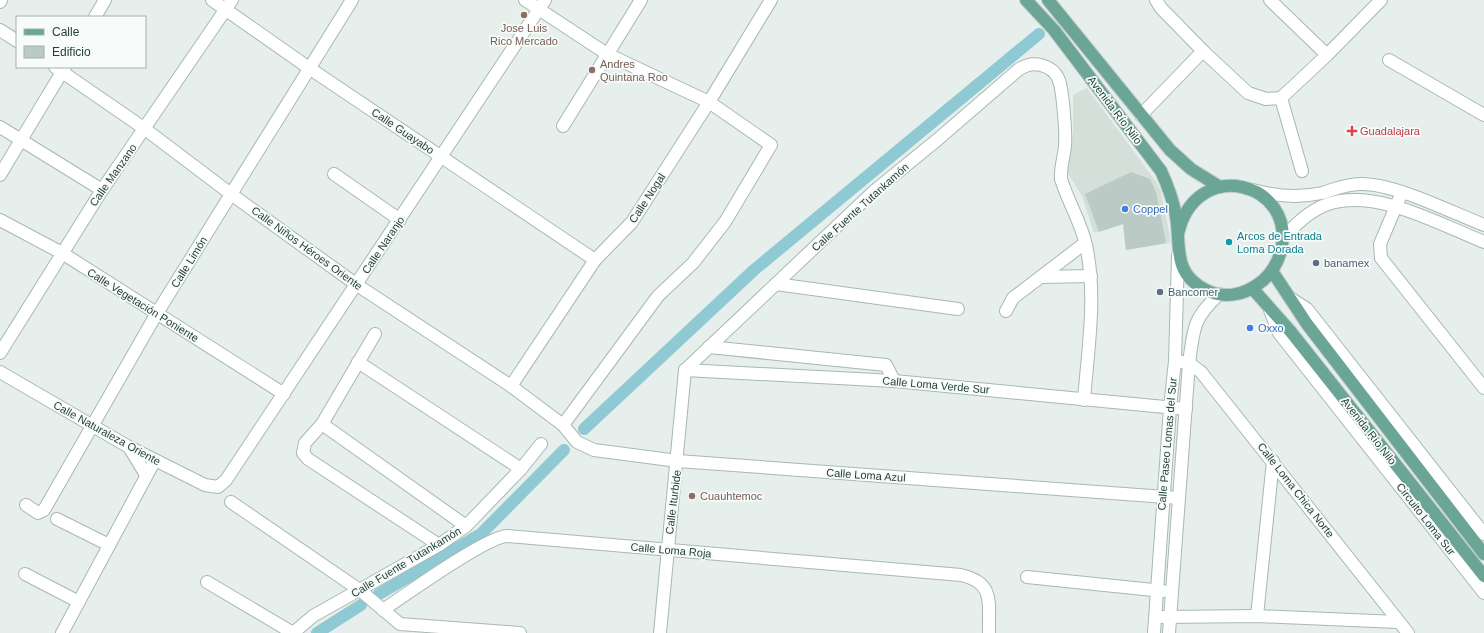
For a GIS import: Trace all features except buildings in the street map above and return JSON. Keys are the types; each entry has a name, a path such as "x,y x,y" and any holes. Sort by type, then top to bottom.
{"main road":[{"name":"Avenida Río Nilo","path":"1026,0 1054,30 1161,171 1169,186 1178,234"},
{"name":"Avenida Río Nilo","path":"1048,0 1170,150 1180,160 1220,187"},
{"path":"1237,186 1252,190 1266,199 1275,211 1280,224 1282,239 1279,256 1272,271 1263,281 1252,288 1236,294 1219,294 1208,291 1189,277 1178,255 1178,234 1182,219 1195,201 1206,192 1220,187 1237,186"},
{"name":"Avenida Río Nilo","path":"1272,271 1307,324 1483,551"},
{"name":"Avenida Río Nilo","path":"1252,288 1291,332 1484,576"}],"street":[{"path":"96,16 105,0"},
{"name":"Calle Guayabo","path":"212,0 229,4 309,68 595,260"},
{"name":"Calle Limón","path":"26,505 38,513 44,510 157,313 352,0"},
{"path":"525,0 542,5 607,54 709,102 771,145 725,222 693,263 658,296 563,424"},
{"path":"563,126 640,0"},
{"name":"Calle Nogal","path":"511,386 595,260 632,222 709,102 771,0"},
{"path":"1156,0 1161,8 1203,51 1248,93 1266,99 1281,98 1327,55 1380,0"},
{"path":"1270,0 1327,55"},
{"name":"Calle Manzano","path":"0,354 4,338 62,254 102,190 229,4"},
{"name":"Calle Naranjo","path":"218,487 226,480 284,394 542,5"},
{"path":"0,30 16,40"},
{"path":"1141,115 1203,51"},
{"path":"1389,60 1484,115"},
{"name":"Calle Fuente Tutankamón","path":"685,370 872,193 938,140 1018,70 1030,65 1047,67 1054,71 1060,84 1066,144 1061,169 1061,179 1085,243"},
{"path":"0,175 21,141 60,69"},
{"name":"Calle Niños Héroes Oriente","path":"60,69 145,129 231,194 357,284 511,386 563,424"},
{"path":"1281,98 1302,171"},
{"path":"0,127 102,190"},
{"path":"334,174 400,220"},
{"path":"1252,190 1266,194 1294,196 1320,193 1352,184 1377,186 1402,192 1484,225"},
{"path":"1402,192 1380,244 1381,258 1484,388"},
{"path":"1282,239 1307,215 1327,204 1338,201 1362,200 1396,206 1484,242"},
{"name":"Calle Vegetación Poniente","path":"0,220 62,254 284,394"},
{"path":"1006,311 1013,298 1085,243 1092,300 1084,400"},
{"name":"Calle Paseo Lomas del Sur","path":"1154,633 1163,497 1175,361 1178,255"},
{"path":"1041,277 1090,276"},
{"path":"776,284 958,309"},
{"name":"Calle Paseo Lomas del Sur","path":"1169,633 1186,409 1194,327 1200,313 1219,294"},
{"path":"1290,298 1307,309 1484,534"},
{"name":"Circuito Loma Sur","path":"1270,310 1280,333 1484,593"},
{"path":"375,334 322,424 305,443 303,453 308,459 439,545"},
{"path":"709,347 886,365 894,381"},
{"path":"1175,361 1190,363"},
{"path":"358,362 521,469"},
{"name":"Calle Loma Chica Norte","path":"1190,363 1201,372 1273,461 1408,633"},
{"name":"Calle Loma Verde Sur","path":"685,370 894,381 1186,409"},
{"name":"Calle Iturbide","path":"660,633 667,550 678,461 685,370"},
{"name":"Calle Naturaleza Oriente","path":"0,372 129,447 205,485 218,487"},
{"path":"322,424 466,526"},
{"name":"Calle Loma Azul","path":"563,424 577,442 594,450 678,461 1179,498"},
{"name":"Calle Fuente Tutankamón","path":"293,633 313,616 361,591 439,545 466,526 521,469 541,444"},
{"path":"129,447 146,475"},
{"path":"62,633 154,460"},
{"path":"1257,616 1273,461"},
{"path":"231,502 361,591 383,610 399,629 520,633"},
{"path":"57,519 109,545"},
{"name":"Calle Loma Roja","path":"383,610 461,559 502,536 962,575 978,581 988,592 989,633"},
{"path":"25,574 79,602"},
{"path":"1027,577 1173,591"},
{"path":"207,582 293,633"},
{"path":"1155,616 1257,616 1398,622"}],"shaded area":[{"path":"1087,88 1157,183 1161,191 1171,243 1126,250 1123,224 1094,233 1082,196 1067,172 1073,135 1073,95"}],"waterway":[{"path":"584,429 754,270 1039,34"},
{"path":"379,594 481,534 564,450"},
{"path":"317,633 361,605"}],"place":[{"name":"Jose Luis Rico Mercado","path":"524,15"},
{"name":"Andres Quintana Roo","path":"592,70"},
{"name":"Guadalajara","path":"1352,131"},
{"name":"Coppel","path":"1125,209"},
{"name":"Arcos de Entrada Loma Dorada","path":"1229,242"},
{"name":"banamex","path":"1316,263"},
{"name":"Bancomer","path":"1160,292"},
{"name":"Oxxo","path":"1250,328"},
{"name":"Cuauhtemoc","path":"692,496"}]}
